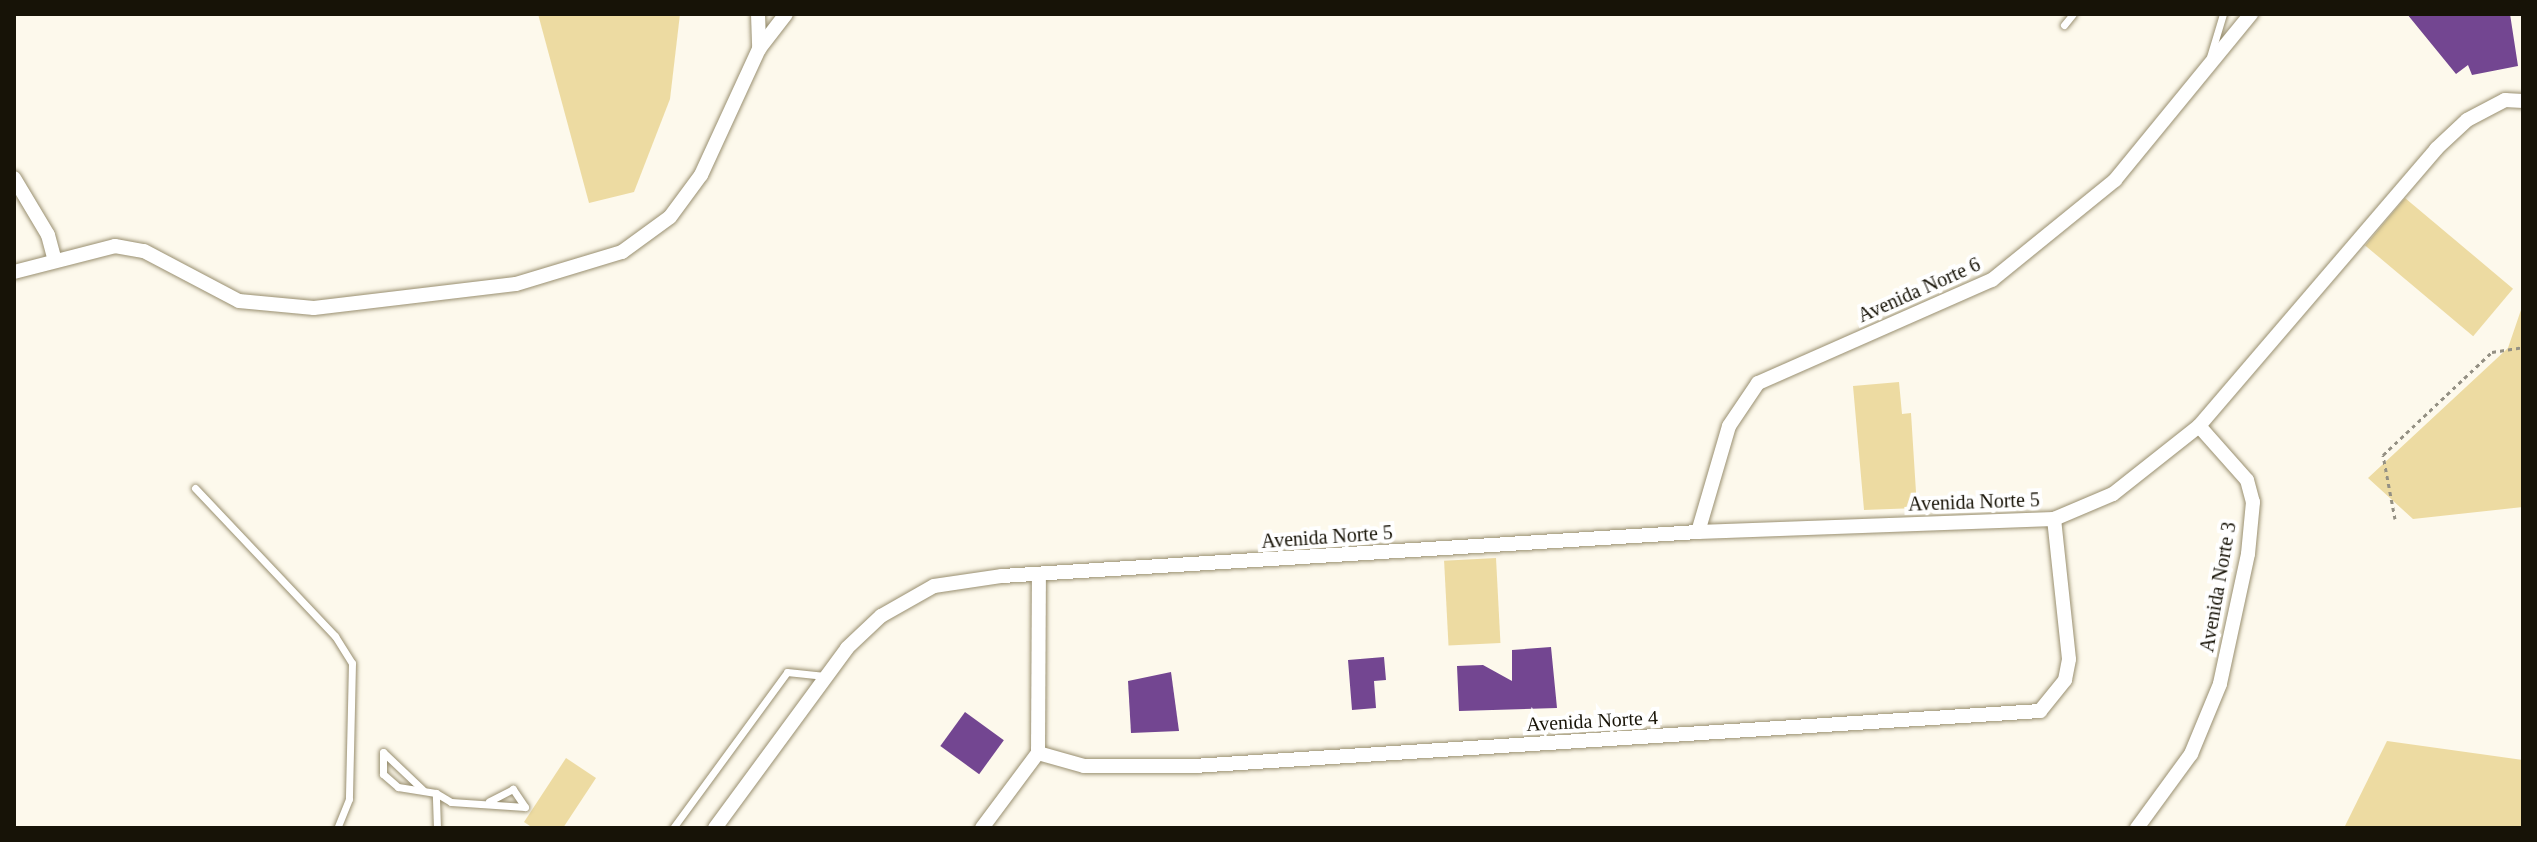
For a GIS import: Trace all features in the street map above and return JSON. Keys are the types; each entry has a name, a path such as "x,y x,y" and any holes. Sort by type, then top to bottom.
{"street":[{"path":"758,14 759,49"},
{"path":"14,272 54,258 115,246 144,251 239,301 273,307 395,302 516,284 622,252 670,217 701,175 759,49 786,14"},
{"name":"Avenida Norte 6","path":"1698,532 1729,426 1758,383 1992,280 2115,180 2251,14"},
{"path":"2054,519 2113,494 2199,426 2436,149 2467,120 2505,100 2523,101"},
{"path":"14,178 48,235 54,258"},
{"name":"Avenida Norte 3","path":"2137,828 2191,754 2220,684 2248,554 2247,480 2199,426"},
{"name":"Avenida Norte 5","path":"715,828 825,676 881,616 934,586 1039,576 1698,532 2054,519"},
{"name":"Avenida Norte 4","path":"1038,753 1084,766 1194,766 2040,711 2065,680 2069,659 2054,519"},
{"path":"982,828 1038,753 1039,576"}],"lane":[{"path":"2064,25 2073,14"},
{"path":"2206,70 2223,14"},
{"path":"195,488 335,636 352,663 349,799 337,828"},
{"path":"673,828 787,672 825,676"},
{"path":"423,790 390,751 383,752 383,774 398,787 436,793 451,802 489,801 512,810 525,807 513,789 489,801"},
{"path":"436,793 437,828"}],"path":[{"path":"2395,519 2383,455 2492,352 2523,347"}],"shaded area":[{"path":"538,14 680,14 670,99 634,192 589,203"},
{"path":"2405,198 2513,289 2473,336 2365,245"},
{"path":"2523,304 2523,507 2413,519 2368,478 2508,348"},
{"path":"1899,382 1902,414 1911,413 1917,508 1864,510 1853,386"},
{"path":"1496,558 1500,643 1449,646 1444,561"},
{"path":"2387,741 2523,760 2523,828 2344,828"},
{"path":"566,758 596,778 563,828 533,828 524,822"}],"building":[{"path":"2407,14 2510,14 2518,66 2472,75 2468,65 2456,74"},
{"path":"1551,647 1557,708 1459,711 1457,666 1483,665 1512,681 1512,650"},
{"path":"1384,657 1386,680 1374,681 1376,708 1352,710 1348,660"},
{"path":"1171,672 1179,731 1131,733 1128,681"},
{"path":"965,712 1004,740 979,774 940,746"}]}
